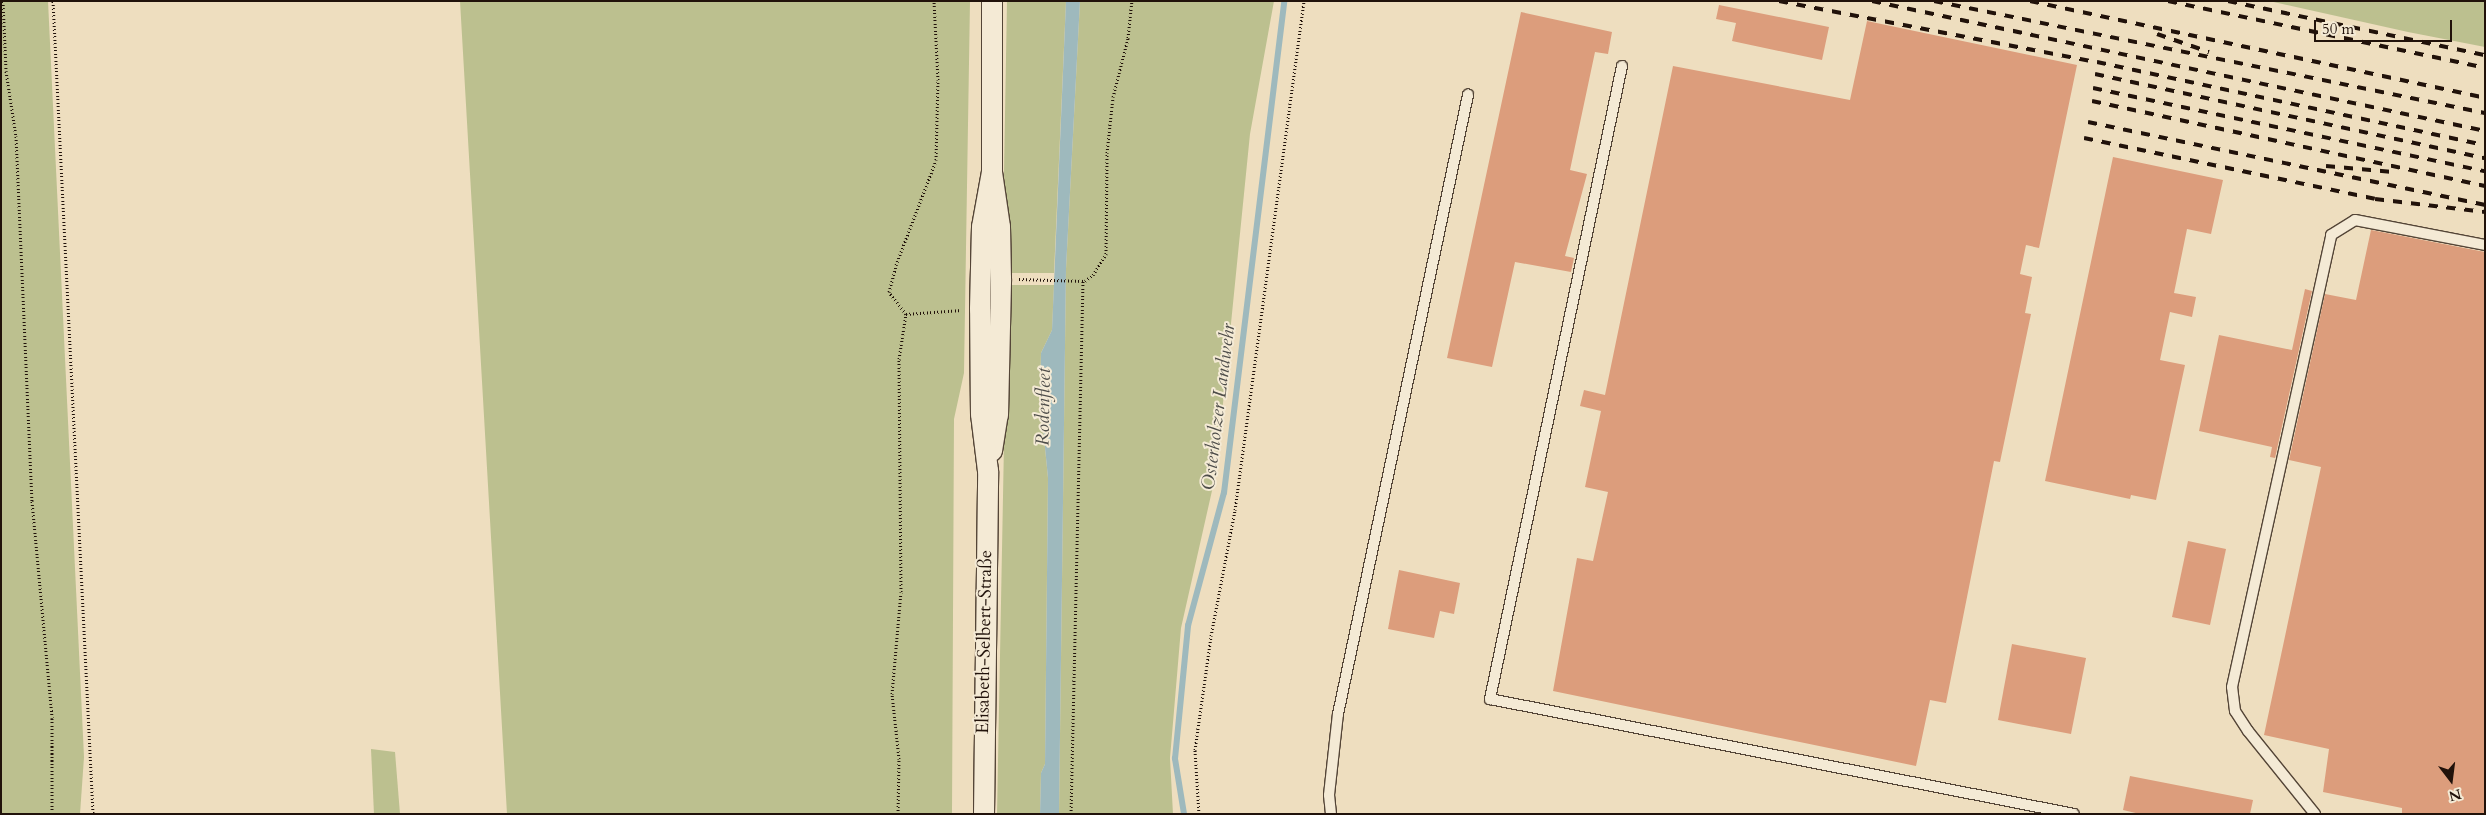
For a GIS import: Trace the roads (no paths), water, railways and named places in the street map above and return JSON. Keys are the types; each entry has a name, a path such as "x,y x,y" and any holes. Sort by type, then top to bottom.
{"street":[{"name":"Elisabeth-Selbert-Straße","path":"988,471 998,415 1001,279 1000,228 992,172 992,1"},
{"name":"Elisabeth-Selbert-Straße","path":"984,814 988,471 981,414 980,309 982,227 992,172"}],"lane":[{"path":"1622,66 1490,699 2074,814"},
{"path":"1331,814 1329,795 1338,714 1468,95"},
{"path":"2315,814 2248,731 2235,711 2232,687 2331,235 2355,220 2485,246"}],"water":[{"name":"Rodenfleet","path":"1066,1 1080,1 1066,269 1059,814 1040,814 1041,773 1045,764 1048,478 1040,397 1041,353 1052,330"}],"waterway":[{"name":"Osterholzer Landwehr","path":"1184,814 1175,759 1188,626 1224,493 1284,1"}],"railway":[{"path":"1779,1 2097,62 2485,145"},
{"path":"1872,1 2485,131"},
{"path":"1934,1 2485,113"},
{"path":"2030,1 2485,98"},
{"path":"2168,1 2485,68"},
{"path":"2228,1 2485,55"},
{"path":"2157,34 2209,52"},
{"path":"2095,74 2485,158"},
{"path":"2093,88 2485,171"},
{"path":"2092,101 2485,186"},
{"path":"2088,122 2485,205"},
{"path":"2084,138 2375,199 2485,212"},
{"path":"2326,166 2393,172"}]}
